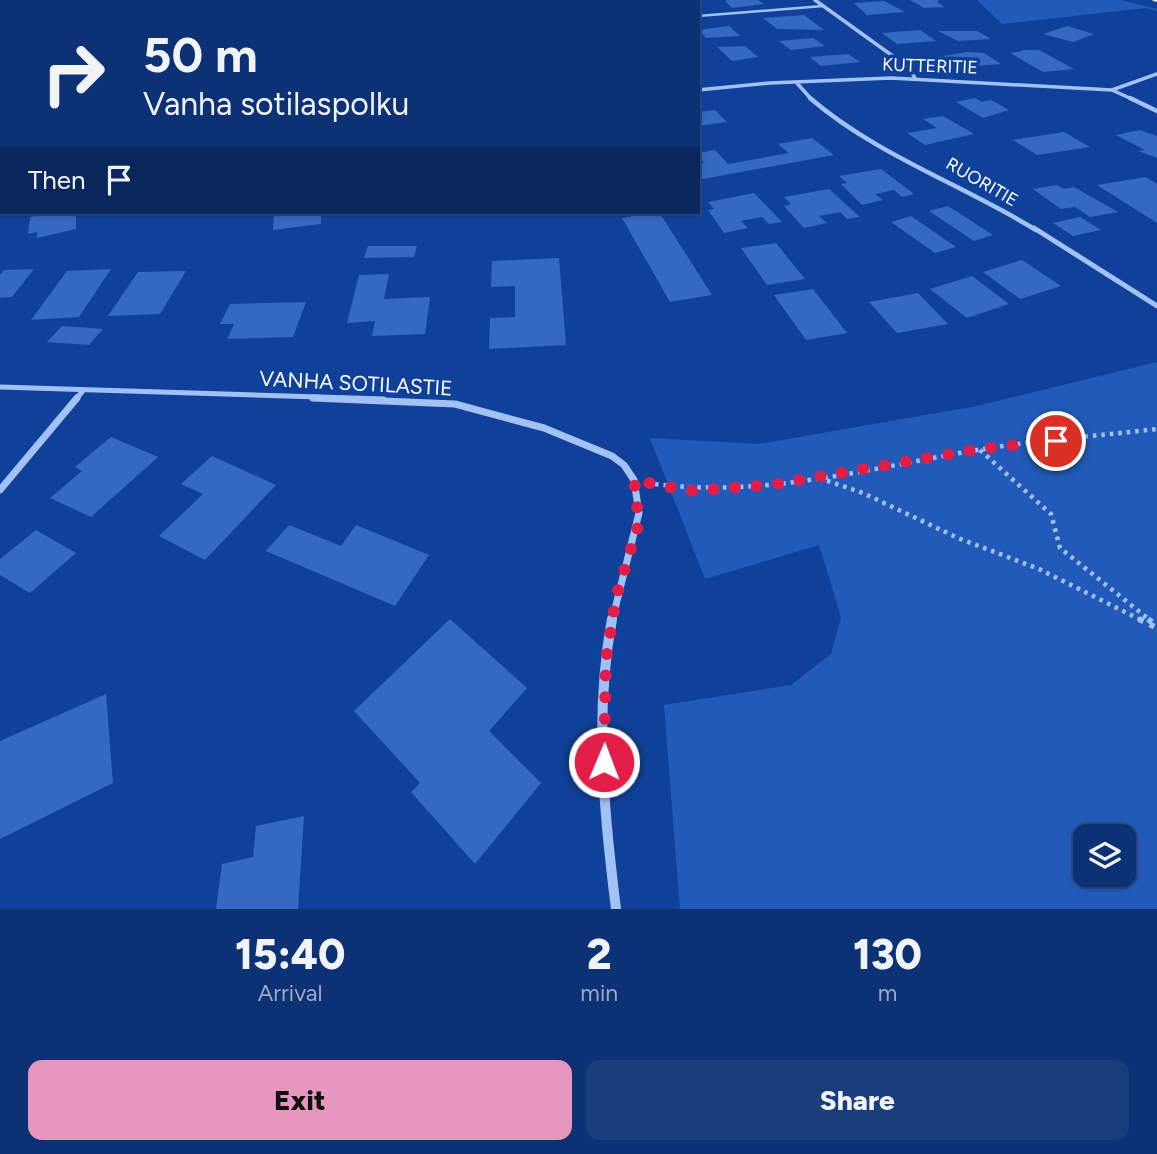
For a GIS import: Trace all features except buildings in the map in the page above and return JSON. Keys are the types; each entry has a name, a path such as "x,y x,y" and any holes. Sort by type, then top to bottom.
{"street":[{"path":"815,0 908,67 915,78"},
{"name":"KUTTERITIE","path":"700,90 796,82 915,78 1112,90 1157,74"},
{"name":"RUORITIE","path":"796,82 806,97 835,119 995,205 1157,306"},
{"path":"1112,90 1157,111"},
{"name":"VANHA SOTILASTIE","path":"0,387 82,393 407,400 456,404 603,450 624,464 634,480"},
{"path":"0,490 82,393"},
{"path":"616,909 603,788 606,660 616,597 639,523 634,480"}],"lane":[{"path":"700,16 823,6"}],"path":[{"path":"634,480 689,491 770,485 980,449 1157,429"},
{"path":"980,449 1051,514 1060,548 1157,627"},
{"path":"817,477 863,493 958,538 1039,569 1157,627"}],"shaded area":[{"path":"977,0 1121,0 1157,11 1145,8 1002,24"},
{"path":"1157,362 1157,909 680,909 664,705 791,685 831,654 841,617 819,545 705,579 650,438 759,444 977,406"}],"route":[{"path":"604,762 606,660 616,597 639,523 634,480 689,491 770,485 980,449 1056,441"}]}
